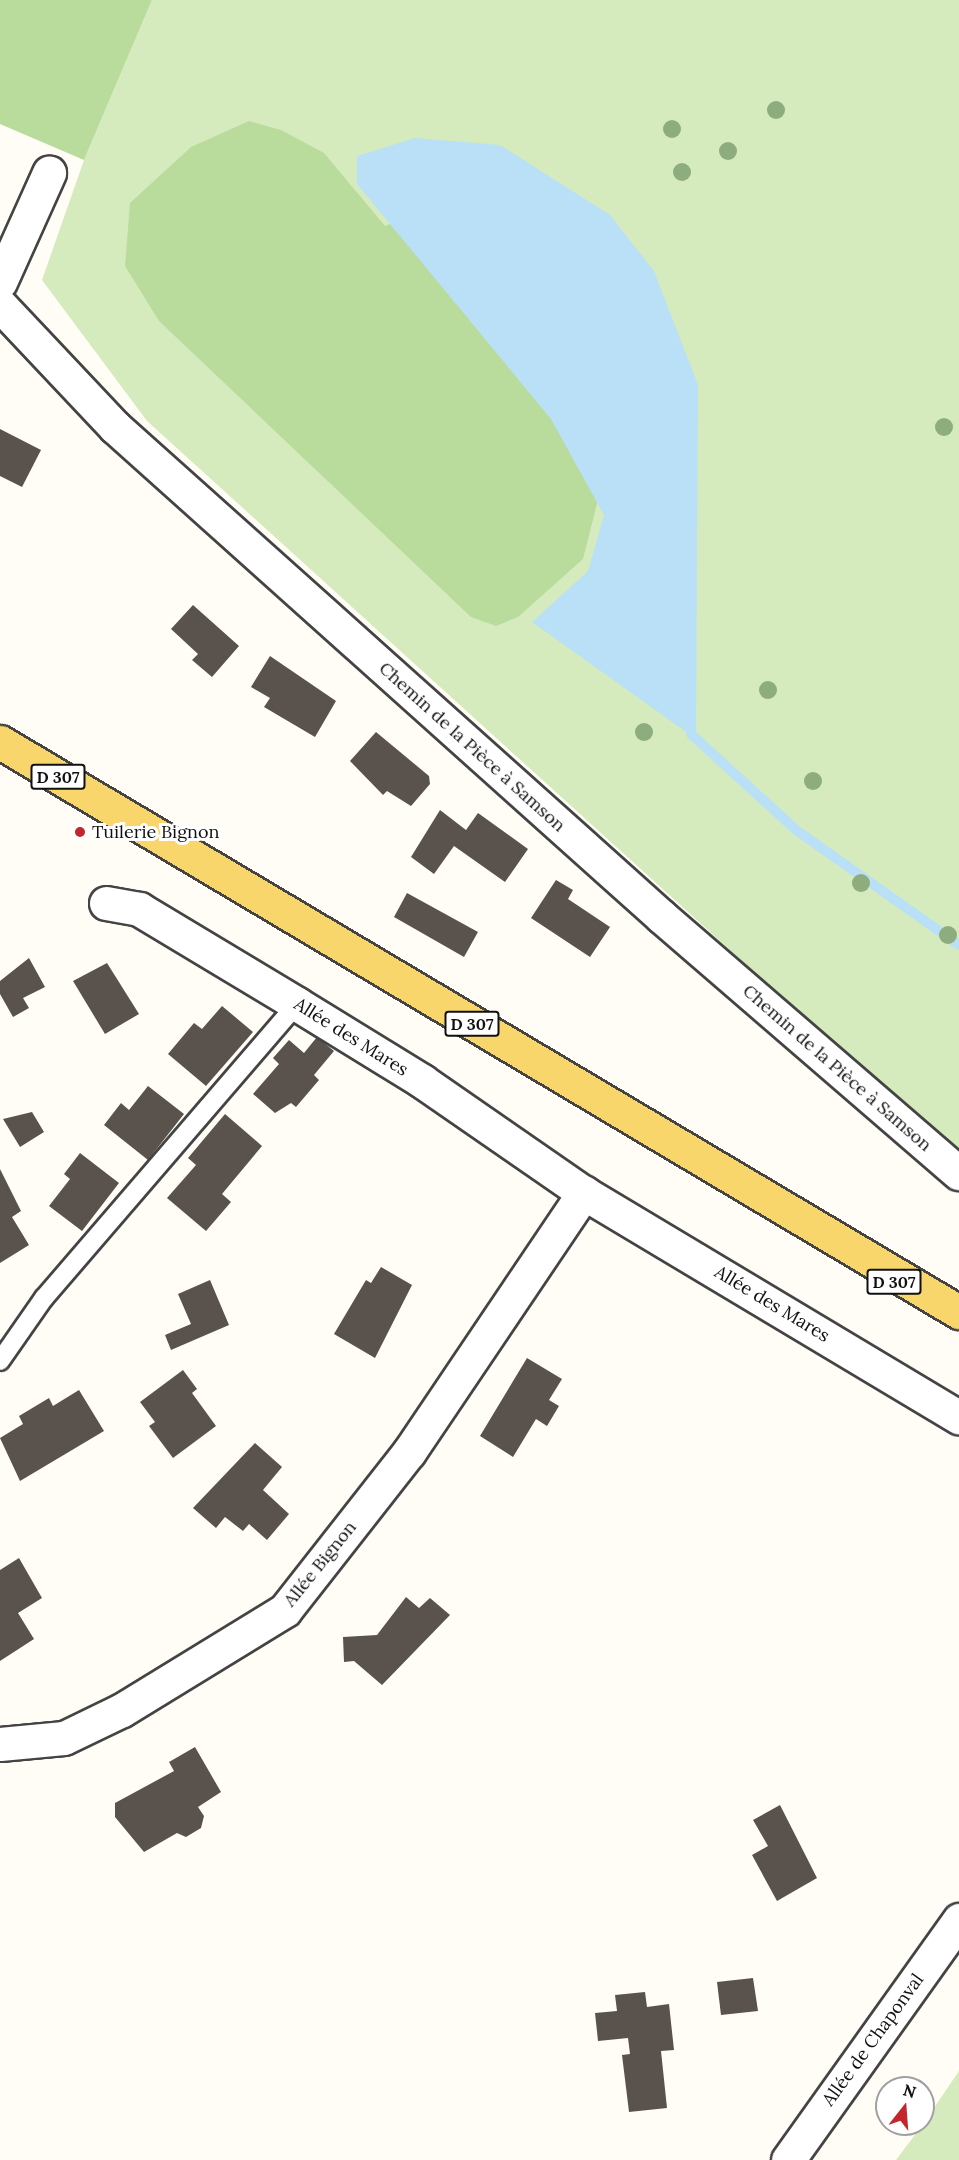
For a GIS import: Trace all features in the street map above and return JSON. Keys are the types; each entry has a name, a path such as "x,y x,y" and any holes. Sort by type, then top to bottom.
{"main road":[{"name":"D 307","path":"0,742 828,1237 959,1312"},
{"name":"D 307","path":"828,1237 959,1327"}],"street":[{"path":"0,282 49,173"},
{"name":"Chemin de la Pièce à Samson","path":"0,305 115,427 654,909 959,1173"},
{"name":"Allée des Mares","path":"106,903 139,909 297,1004 422,1081 584,1193 959,1417"},
{"name":"Allée Bignon","path":"0,1743 64,1738 122,1710 285,1610 409,1452 584,1193"},
{"name":"Allée de Chaponval","path":"788,2160 959,1920"}],"lane":[{"path":"0,1360 44,1298 297,1004"}],"green space":[{"path":"0,0 152,0 84,160 0,124"},
{"path":"152,0 959,0 959,1158 147,421 42,280 84,160"},
{"path":"249,121 281,130 324,153 385,226 404,218 605,472 583,559 518,617 496,626 471,617 159,321 125,266 130,203 191,147"},
{"path":"959,2071 959,2160 896,2160 914,2136 935,2136 935,2106"}],"water":[{"path":"415,138 500,145 610,215 654,271 698,385 696,739 532,622 588,571 604,515 551,419 357,184 357,156"}],"building":[{"path":"0,429 41,450 22,487 0,476"},
{"path":"193,605 239,646 212,677 192,660 198,654 171,629"},
{"path":"270,656 336,701 315,737 264,707 270,698 251,687"},
{"path":"376,732 429,776 430,784 411,806 387,791 383,795 350,761"},
{"path":"440,810 466,830 478,813 528,849 505,882 454,846 434,874 411,857"},
{"path":"556,880 573,890 568,899 610,927 590,957 531,918"},
{"path":"407,893 478,932 464,957 394,917"},
{"path":"29,958 45,987 23,998 29,1008 13,1017 0,994 0,981"},
{"path":"107,963 139,1014 105,1034 73,981"},
{"path":"222,1006 253,1032 206,1086 168,1054 194,1023 202,1029"},
{"path":"317,1037 334,1051 314,1075 319,1080 296,1107 291,1103 275,1113 253,1094 279,1064 273,1058 289,1040 304,1053"},
{"path":"148,1086 184,1114 148,1160 104,1125 121,1103 129,1110"},
{"path":"32,1112 44,1132 20,1147 3,1119"},
{"path":"225,1114 262,1146 222,1194 231,1202 206,1231 167,1198 196,1165 188,1158"},
{"path":"80,1153 119,1183 82,1231 49,1206 70,1179 64,1174"},
{"path":"0,1169 21,1211 12,1217 29,1245 0,1263"},
{"path":"381,1267 412,1285 375,1358 334,1334 366,1280 371,1283"},
{"path":"210,1280 229,1325 171,1350 165,1335 191,1324 178,1294"},
{"path":"527,1358 562,1379 549,1400 559,1406 547,1426 536,1419 513,1457 480,1436"},
{"path":"183,1370 197,1389 192,1393 216,1426 173,1458 149,1426 155,1422 140,1402"},
{"path":"79,1390 104,1431 20,1481 0,1438 23,1424 19,1416 49,1398 53,1406"},
{"path":"255,1443 282,1467 263,1490 289,1514 267,1540 249,1524 243,1531 225,1517 216,1528 193,1508"},
{"path":"19,1558 42,1598 18,1613 34,1639 0,1661 0,1570"},
{"path":"406,1597 419,1608 430,1598 450,1615 382,1685 354,1661 344,1662 343,1637 377,1635"},
{"path":"195,1747 221,1792 198,1807 204,1816 201,1828 186,1837 177,1833 144,1852 115,1817 115,1803 174,1771 169,1762"},
{"path":"780,1805 817,1878 777,1901 752,1855 768,1846 753,1820"},
{"path":"753,1978 758,2011 721,2015 717,1982"},
{"path":"645,1992 647,2007 669,2004 674,2050 661,2051 667,2108 629,2112 622,2055 630,2054 628,2038 598,2041 595,2013 617,2011 615,1995"}],"waterway":[{"path":"691,734 796,830 959,945"}],"place":[{"name":"Tuilerie Bignon","path":"80,832"}]}
